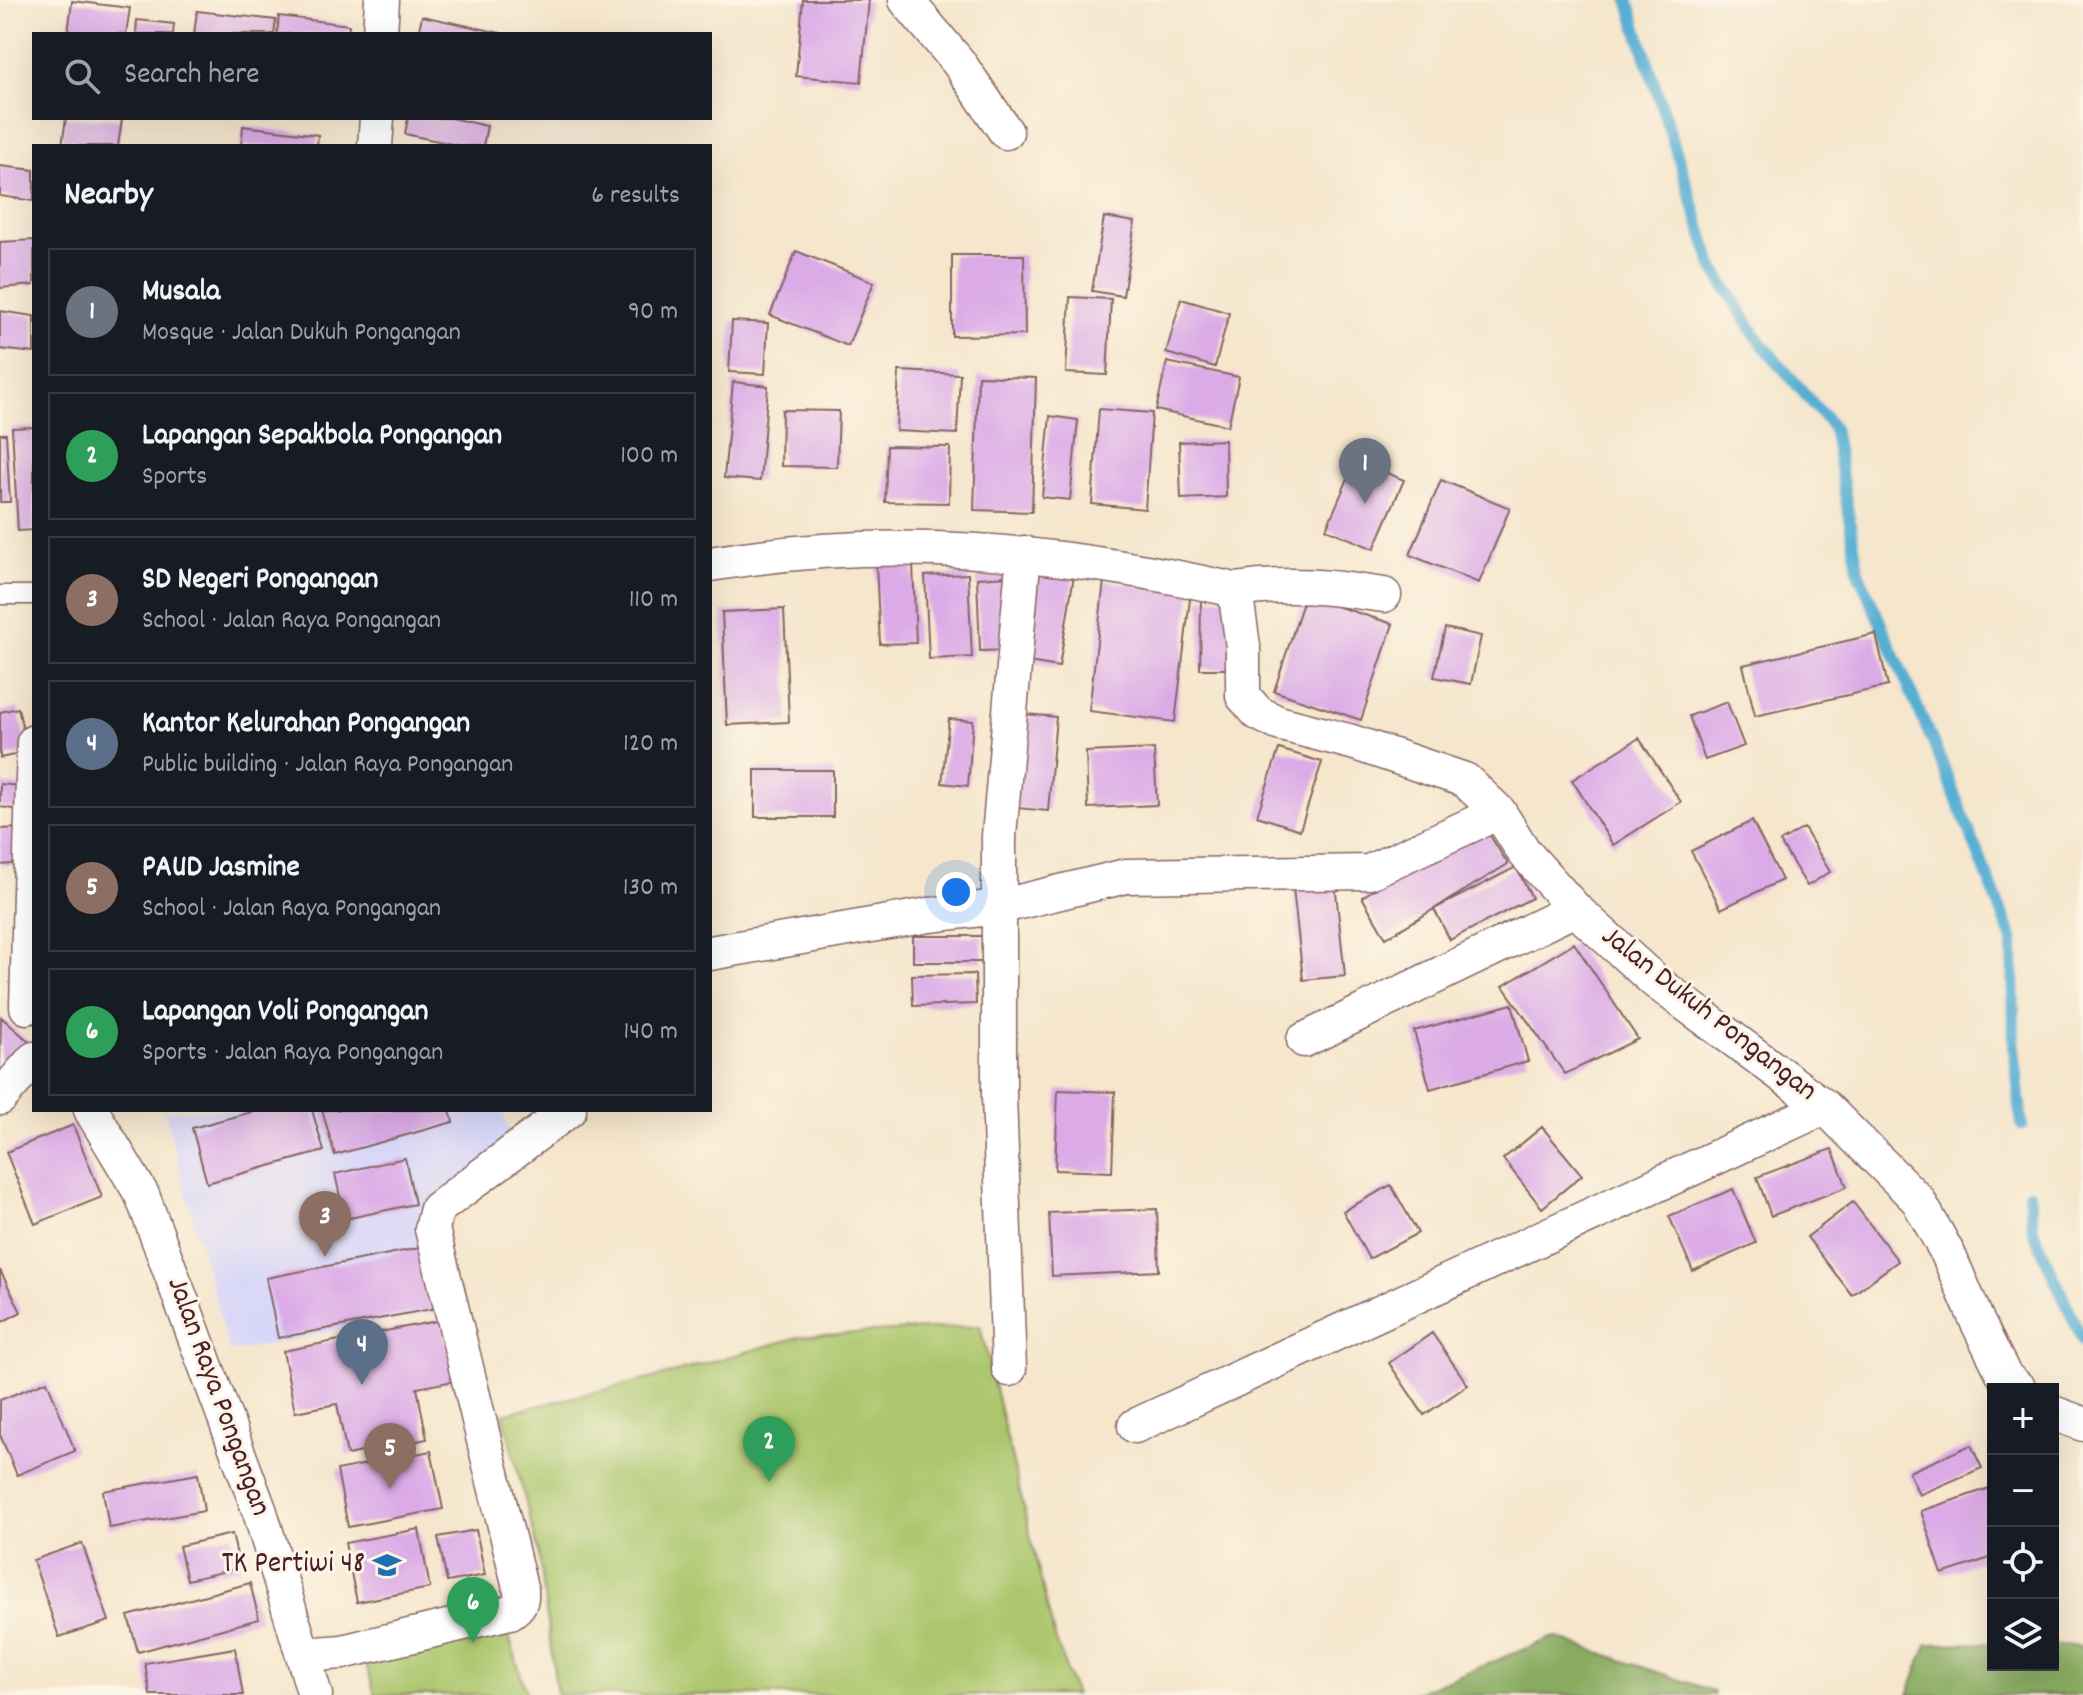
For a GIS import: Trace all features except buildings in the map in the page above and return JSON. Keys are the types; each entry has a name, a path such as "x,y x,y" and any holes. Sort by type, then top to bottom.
{"street":[{"path":"369,0 383,0 380,32"},
{"path":"906,0 959,63 1006,132"},
{"path":"375,144 377,120"},
{"path":"712,564 848,547 1024,553 1167,574 1235,590 1278,584 1316,585 1384,595"},
{"path":"1009,1369 999,1096 999,836 1024,553"},
{"name":"Jalan Dukuh Pongangan","path":"1235,590 1243,646 1243,696 1258,713 1278,723 1352,742 1465,780 1499,812 1524,852 1575,909 1656,982 1825,1107 1918,1200 1948,1254 2005,1377 2012,1383"},
{"path":"712,953 929,915 999,907 1126,876 1369,872 1499,812"},
{"path":"1304,1040 1575,909"},
{"path":"31,1012 32,922"},
{"path":"0,980 31,1012"},
{"path":"0,1098 32,1061"},
{"path":"1135,1426 1825,1107"},
{"name":"Jalan Raya Pongangan","path":"92,1112 142,1195 260,1512 315,1695"},
{"path":"304,1655 342,1652 510,1612 518,1607 522,1599 432,1229 437,1209 566,1112"},
{"path":"2059,1415 2083,1424"}],"lane":[{"path":"0,595 32,595"}],"shaded area":[{"path":"165,1112 503,1112 516,1150 432,1206 460,1307 229,1352"}],"green space":[{"path":"980,1326 1054,1635 1075,1695 557,1695 538,1550 503,1414 662,1376 802,1336"},
{"path":"505,1623 527,1695 375,1695 366,1664"},
{"path":"1554,1637 1713,1691 1714,1695 1411,1695"},
{"path":"1987,1643 1987,1671 2059,1671 2059,1645 2083,1647 2083,1695 1908,1695 1927,1644"}],"waterway":[{"path":"1628,0 1713,267 1758,339 1833,427 1859,574 1941,761 2013,940 2014,1047 2022,1125"},
{"path":"2029,1193 2033,1230 2083,1341"}],"place":[{"name":"Musala","path":"1365,504"},
{"name":"SD Negeri Pongangan","path":"325,1257"},
{"name":"Kantor Kelurahan Pongangan","path":"362,1385"},
{"name":"Lapangan Sepakbola Pongangan","path":"769,1482"},
{"name":"PAUD Jasmine","path":"390,1489"},
{"name":"TK Pertiwi 48","path":"387,1565"},
{"name":"Lapangan Voli Pongangan","path":"473,1643"}]}
